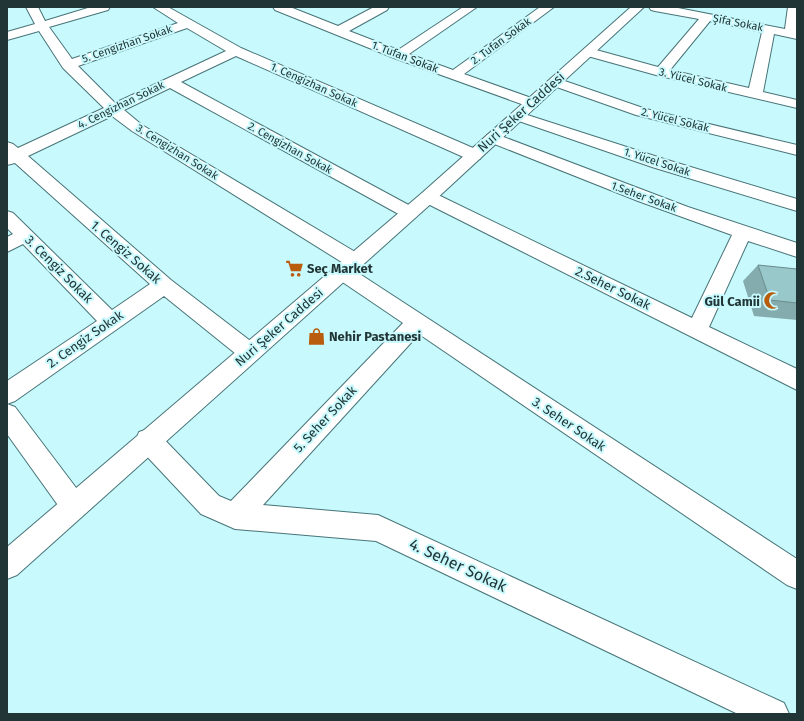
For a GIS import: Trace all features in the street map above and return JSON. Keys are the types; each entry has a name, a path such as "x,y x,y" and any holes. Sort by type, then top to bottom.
{"street":[{"name":"3. Cengizhan Sokak","path":"32,7 41,27 68,65 112,110 348,267"},
{"path":"7,36 104,7"},
{"name":"1. Cengizhan Sokak","path":"159,7 186,24 236,51 474,155"},
{"path":"339,31 383,7"},
{"path":"399,55 471,7"},
{"name":"2. Tufan Sokak","path":"454,75 548,7"},
{"name":"Nuri Şeker Caddesi","path":"7,565 148,440 410,213 638,7"},
{"name":"Şifa Sokak","path":"655,7 793,34"},
{"path":"793,34 795,7"},
{"name":"1. Tufan Sokak","path":"284,8 399,55 454,75 525,110"},
{"path":"661,72 707,17"},
{"name":"5. Cengizhan Sokak","path":"68,65 186,24"},
{"path":"755,95 769,30"},
{"name":"4. Cengizhan Sokak","path":"10,154 112,110 236,51"},
{"name":"3. Yücel Sokak","path":"589,52 661,72 797,104"},
{"name":"2. Cengizhan Sokak","path":"170,82 410,213"},
{"name":"2. Yücel Sokak","path":"556,82 642,112 797,150"},
{"name":"1. Yücel Sokak","path":"525,110 658,163 797,205"},
{"name":"1.Seher Sokak","path":"493,138 618,188 742,233 797,250"},
{"name":"1. Cengiz Sokak","path":"10,154 164,285 249,352"},
{"name":"2.Seher Sokak","path":"428,197 797,380"},
{"name":"3. Cengiz Sokak","path":"7,217 111,322"},
{"path":"696,330 742,233"},
{"path":"7,246 26,235"},
{"name":"3. Seher Sokak","path":"348,267 416,323 797,575"},
{"name":"2. Cengiz Sokak","path":"7,394 164,285"},
{"name":"5. Seher Sokak","path":"235,516 416,323"},
{"path":"7,415 74,506"},
{"name":"4. Seher Sokak","path":"148,440 210,505 235,516 378,528 773,714"}],"building":[{"path":"758,265 797,269 797,303 770,300"}],"place":[{"name":"Seç Market","path":"294,268"},
{"name":"Gül Camii","path":"773,301"},
{"name":"Nehir Pastanesi","path":"316,336"}]}
